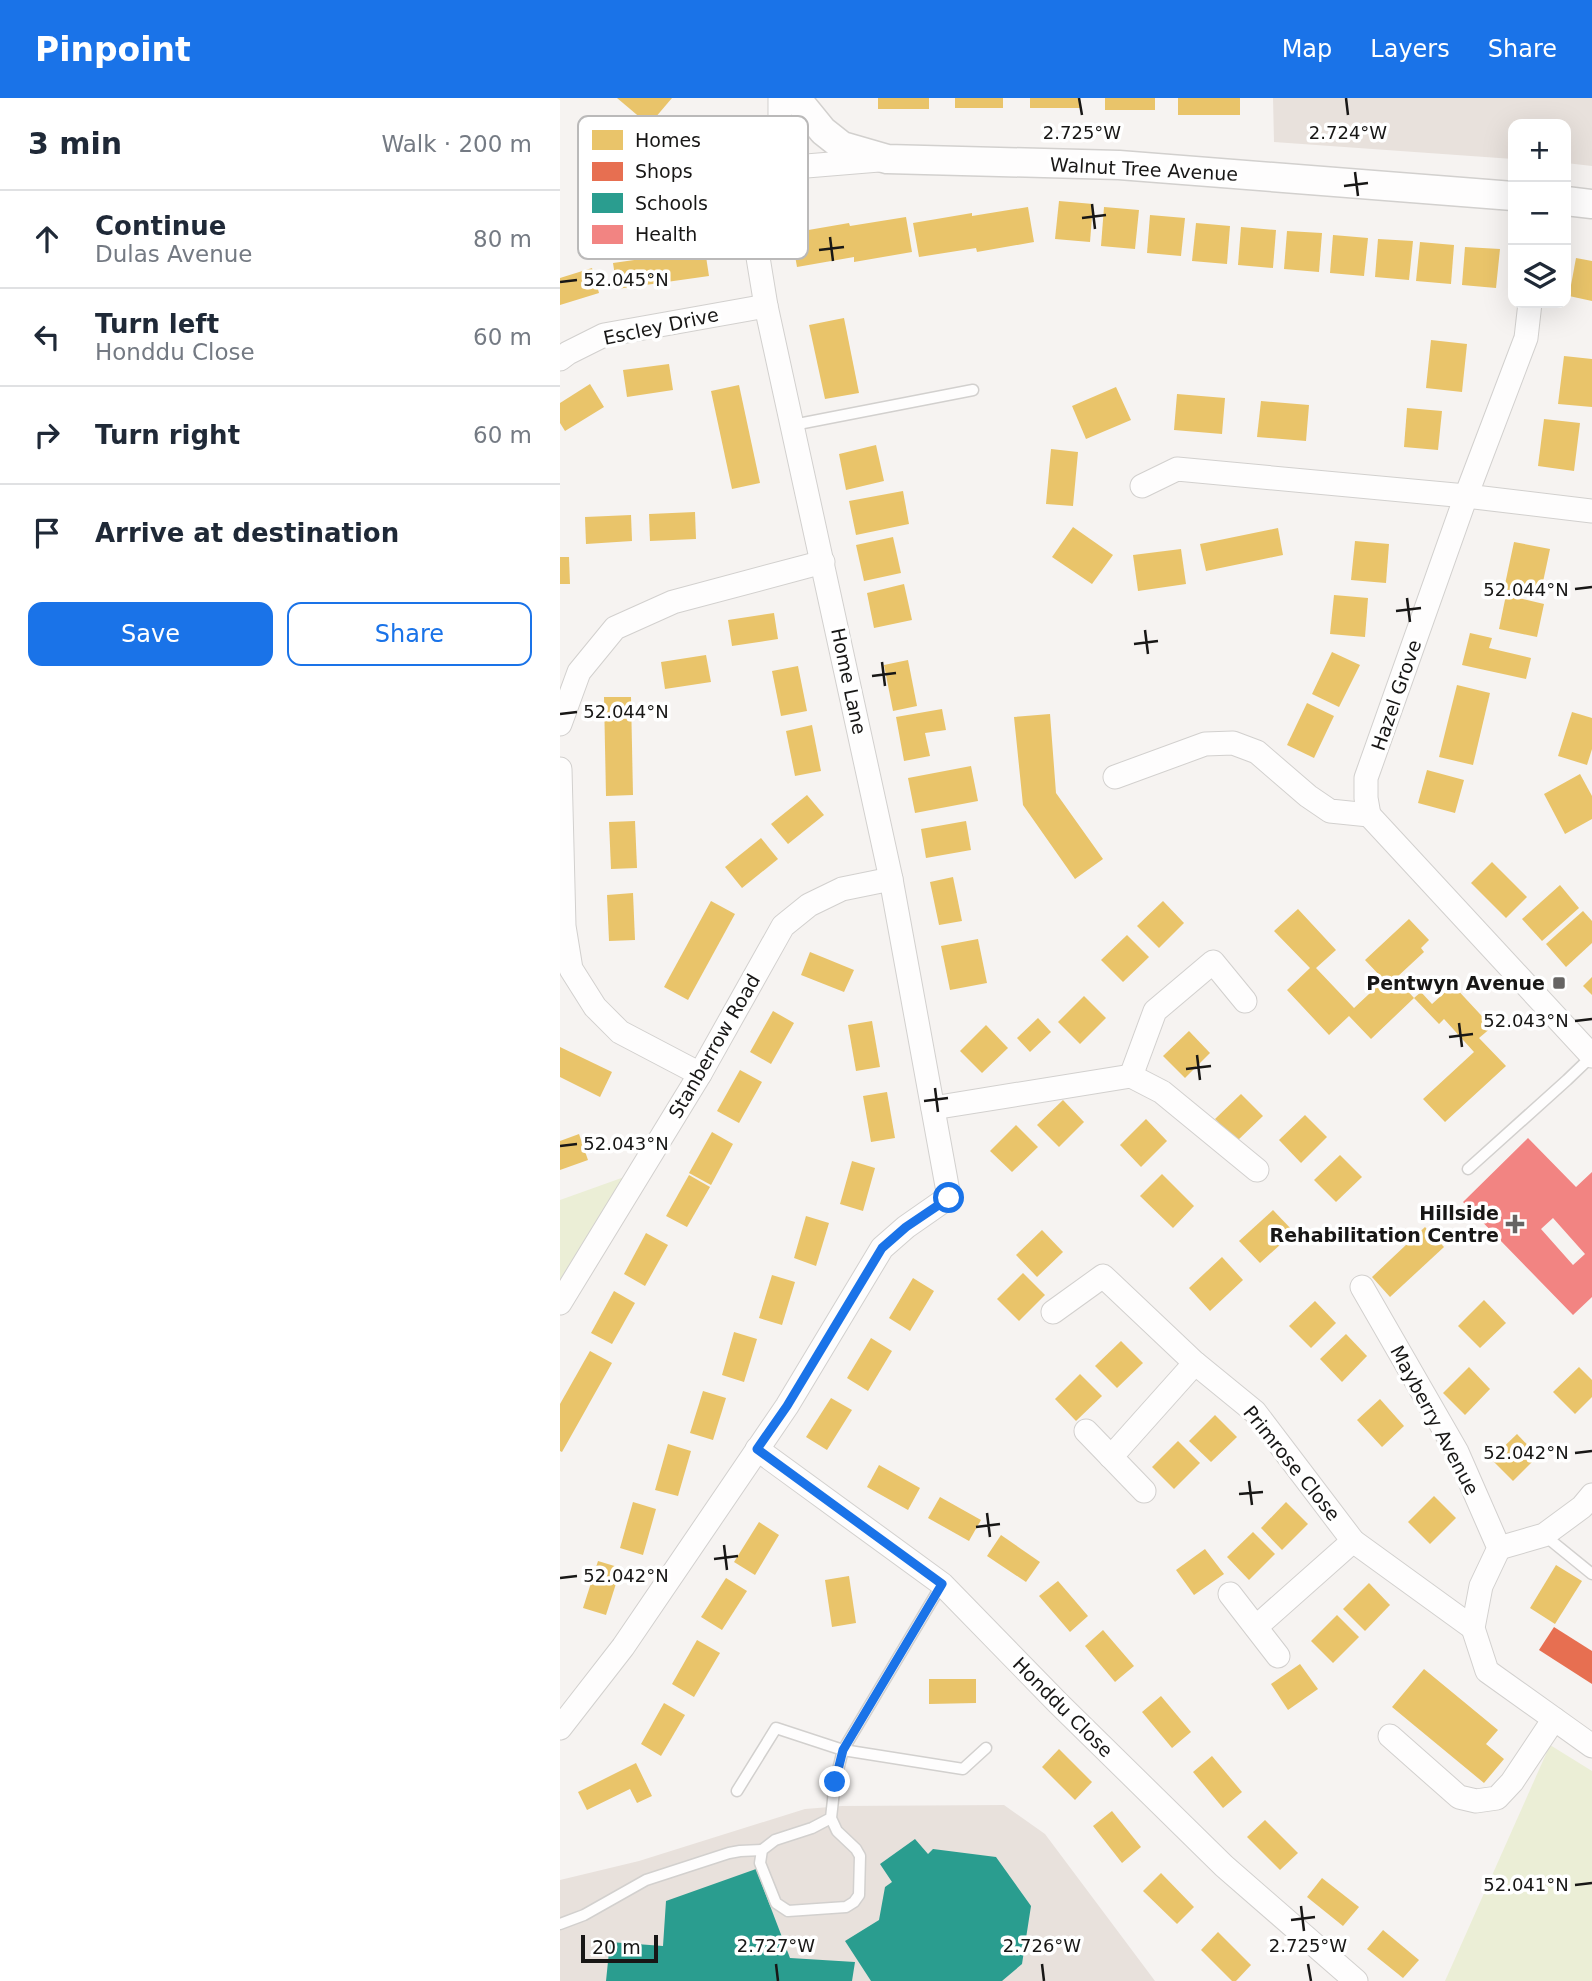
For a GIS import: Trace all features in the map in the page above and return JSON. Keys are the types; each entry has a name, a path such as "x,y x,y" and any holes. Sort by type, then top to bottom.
{"street":[{"name":"Home Lane","path":"779,116 780,98"},
{"name":"Walnut Tree Avenue","path":"796,98 823,131 842,146 887,159 1119,165 1508,196"},
{"path":"808,166 887,159"},
{"path":"1571,202 1592,204"},
{"name":"Home Lane","path":"757,1449 787,1406 882,1248 906,1227 949,1198 891,879 758,259"},
{"name":"Escley Drive","path":"560,359 604,335 766,306"},
{"name":"Hazel Grove","path":"1369,816 1366,778 1466,496 1526,338 1529,308"},
{"path":"1142,486 1177,469 1466,496 1592,511"},
{"path":"560,724 579,672 615,628 673,602 823,562"},
{"path":"1115,777 1205,744 1233,743 1257,752 1308,796 1331,811 1369,816 1592,1056"},
{"path":"560,769 564,926 571,969 596,1007 620,1032 700,1074"},
{"name":"Stanberrow Road","path":"560,1303 700,1074 783,926 809,905 842,889 891,879"},
{"path":"1131,1076 1156,1011 1213,962 1245,1001"},
{"path":"933,1108 1131,1076 1161,1092 1257,1170"},
{"name":"Primrose Close","path":"1053,1312 1103,1276 1195,1363 1255,1412 1353,1541 1473,1628"},
{"name":"Mayberry Avenue","path":"1362,1287 1457,1452 1499,1548"},
{"path":"1111,1457 1195,1363"},
{"path":"1086,1431 1144,1490"},
{"path":"560,1728 623,1647 757,1449"},
{"name":"Honddu Close","path":"757,1449 942,1584 1058,1703 1224,1866 1356,1981"},
{"path":"1592,1495 1582,1507 1544,1535 1499,1548 1481,1586 1473,1628 1487,1671 1592,1746"},
{"name":"Primrose Close","path":"1256,1627 1353,1541"},
{"path":"1230,1594 1278,1656"},
{"path":"1390,1736 1459,1797 1476,1801 1497,1797 1513,1782 1554,1719"}],"lane":[{"path":"793,425 973,390"},
{"path":"1468,1169 1592,1056"},
{"path":"1544,1535 1592,1574"},
{"path":"762,1850 760,1863 776,1903 788,1911 846,1907 859,1895 859,1856 856,1849 837,1830 831,1818 835,1782 843,1750 942,1584"},
{"path":"737,1791 776,1728 843,1750 962,1769 986,1748"},
{"path":"560,1924 584,1915 646,1880 729,1853 762,1850 775,1840 813,1828 831,1818"}],"shaded area":[{"path":"1273,98 1592,98 1592,166 1571,164 1571,119 1508,119 1508,159 1274,142"},
{"path":"1004,1805 1045,1834 1155,1981 560,1981 560,1880 639,1861 805,1809 842,1806"}],"green space":[{"path":"641,1171 560,1303 560,1200"},
{"path":"1550,1745 1592,1771 1592,1981 1445,1981"}],"building: Homes":[{"path":"617,98 672,98 657,116 638,116"},
{"path":"878,98 929,98 929,109 878,109"},
{"path":"955,98 1003,98 1003,108 955,108"},
{"path":"1030,98 1080,98 1080,108 1030,108"},
{"path":"1105,98 1155,98 1155,110 1105,110"},
{"path":"1178,98 1240,98 1240,115 1178,115"},
{"path":"1059,201 1093,204 1090,242 1055,239"},
{"path":"1028,207 1034,242 977,252 976,248 919,257 913,223"},
{"path":"1104,207 1139,210 1135,249 1101,246"},
{"path":"1150,215 1185,218 1181,256 1147,253"},
{"path":"906,217 912,252 854,262 854,257 797,267 796,259 808,259 808,230 849,223 850,226"},
{"path":"1196,223 1230,226 1227,264 1192,261"},
{"path":"1241,227 1276,230 1273,268 1238,265"},
{"path":"1287,231 1322,233 1319,272 1284,269"},
{"path":"1333,235 1368,238 1364,276 1330,273"},
{"path":"1378,239 1413,241 1409,280 1375,277"},
{"path":"1420,242 1454,245 1451,284 1416,281"},
{"path":"1465,247 1500,249 1496,288 1462,285"},
{"path":"1576,258 1592,261 1592,301 1571,296"},
{"path":"641,259 706,259 709,276 617,289 613,263"},
{"path":"592,268 599,293 560,305 560,278"},
{"path":"844,318 859,393 825,399 809,325"},
{"path":"1431,340 1467,344 1462,392 1426,388"},
{"path":"1564,356 1592,359 1592,407 1558,404"},
{"path":"669,364 673,390 627,397 623,370"},
{"path":"590,384 604,407 565,431 560,423 560,403"},
{"path":"739,385 760,483 732,489 711,391"},
{"path":"1116,387 1131,420 1086,439 1072,406"},
{"path":"1177,394 1225,398 1222,434 1174,430"},
{"path":"1261,401 1309,405 1306,441 1257,437"},
{"path":"1407,408 1442,411 1438,450 1404,447"},
{"path":"1544,419 1580,423 1574,471 1538,466"},
{"path":"876,445 884,481 846,490 839,454"},
{"path":"1051,449 1078,452 1073,506 1046,504"},
{"path":"903,491 909,524 856,535 849,501"},
{"path":"695,512 696,539 650,541 649,514"},
{"path":"631,515 632,541 586,544 585,517"},
{"path":"1073,527 1113,555 1092,584 1052,557"},
{"path":"1278,528 1283,555 1206,571 1200,544"},
{"path":"893,537 901,573 864,581 856,545"},
{"path":"1355,541 1389,544 1386,583 1351,580"},
{"path":"1514,542 1550,549 1540,596 1504,589"},
{"path":"1181,549 1186,584 1138,591 1133,555"},
{"path":"560,557 569,557 570,584 560,584"},
{"path":"904,584 912,620 874,628 867,593"},
{"path":"1334,595 1368,598 1365,637 1330,634"},
{"path":"1506,595 1544,604 1537,637 1499,629"},
{"path":"774,613 778,639 732,646 728,620"},
{"path":"1470,633 1492,638 1489,648 1531,658 1526,679 1462,665"},
{"path":"1332,652 1360,665 1339,707 1312,694"},
{"path":"706,655 711,682 665,689 661,662"},
{"path":"908,660 917,706 893,711 884,665"},
{"path":"798,666 807,711 781,716 772,671"},
{"path":"1457,685 1490,693 1473,765 1439,757"},
{"path":"604,697 631,697 633,795 606,796"},
{"path":"1307,703 1334,716 1314,758 1287,745"},
{"path":"942,709 946,730 925,733 930,756 904,761 896,717"},
{"path":"1572,712 1592,718 1592,749 1587,765 1558,756"},
{"path":"1050,714 1056,793 1103,859 1075,879 1023,805 1014,717"},
{"path":"812,725 821,771 795,776 786,731"},
{"path":"971,766 978,801 915,813 908,778"},
{"path":"1427,770 1464,780 1455,813 1418,803"},
{"path":"1580,774 1592,796 1592,819 1565,834 1544,794"},
{"path":"807,795 824,815 788,844 771,824"},
{"path":"635,821 637,868 611,869 609,822"},
{"path":"966,821 971,850 926,858 921,829"},
{"path":"761,838 778,859 742,888 725,867"},
{"path":"1492,862 1527,897 1506,918 1471,883"},
{"path":"953,877 962,921 939,925 930,882"},
{"path":"1560,885 1579,908 1542,941 1522,919"},
{"path":"633,893 635,940 609,941 607,895"},
{"path":"711,901 735,914 688,1000 664,987"},
{"path":"1163,901 1184,923 1159,948 1137,926"},
{"path":"1298,909 1336,950 1316,968 1354,1008 1384,980 1365,960 1409,919 1429,940 1421,948 1424,952 1396,978 1414,998 1371,1039 1349,1016 1329,1035 1287,990 1310,968 1274,931"},
{"path":"1583,911 1592,921 1592,943 1566,967 1546,944"},
{"path":"1127,935 1149,957 1123,982 1101,960"},
{"path":"978,939 987,983 950,990 941,946"},
{"path":"810,952 854,970 844,992 801,975"},
{"path":"1592,977 1592,995 1583,986"},
{"path":"1453,985 1492,1027 1479,1038 1506,1066 1445,1122 1423,1099 1474,1052 1444,1019 1439,1024 1414,998 1421,992 1432,1004"},
{"path":"1084,996 1106,1018 1080,1044 1058,1022"},
{"path":"773,1011 794,1023 771,1064 750,1052"},
{"path":"1038,1018 1051,1032 1030,1052 1017,1038"},
{"path":"872,1021 880,1067 856,1071 848,1025"},
{"path":"986,1025 1008,1048 982,1073 960,1051"},
{"path":"1189,1031 1210,1053 1185,1078 1163,1056"},
{"path":"560,1047 612,1072 600,1097 560,1077"},
{"path":"740,1070 762,1082 739,1123 717,1111"},
{"path":"887,1092 895,1138 871,1142 863,1096"},
{"path":"1241,1094 1263,1116 1237,1141 1215,1119"},
{"path":"1063,1100 1084,1122 1059,1147 1037,1125"},
{"path":"1305,1115 1327,1137 1301,1163 1279,1140"},
{"path":"1146,1119 1167,1141 1141,1167 1120,1145"},
{"path":"1016,1125 1038,1147 1012,1172 990,1151"},
{"path":"712,1132 733,1144 711,1185 689,1173"},
{"path":"579,1134 588,1160 560,1170 560,1141"},
{"path":"1340,1155 1362,1177 1336,1202 1314,1180"},
{"path":"852,1161 875,1168 863,1211 840,1204"},
{"path":"1162,1174 1194,1206 1173,1228 1140,1196"},
{"path":"689,1175 710,1187 687,1227 666,1216"},
{"path":"1273,1210 1294,1232 1260,1263 1239,1241"},
{"path":"806,1216 829,1223 816,1266 794,1258"},
{"path":"1425,1227 1444,1247 1390,1297 1372,1277"},
{"path":"1042,1230 1063,1252 1037,1277 1016,1255"},
{"path":"646,1233 668,1245 645,1286 624,1274"},
{"path":"1222,1257 1243,1280 1210,1311 1189,1288"},
{"path":"1023,1273 1045,1295 1019,1321 997,1299"},
{"path":"772,1275 795,1282 782,1325 759,1318"},
{"path":"913,1278 934,1291 910,1331 889,1318"},
{"path":"614,1291 635,1303 612,1344 591,1333"},
{"path":"1484,1300 1506,1323 1480,1348 1458,1326"},
{"path":"1315,1301 1336,1323 1311,1348 1289,1326"},
{"path":"734,1332 757,1339 744,1382 722,1375"},
{"path":"1346,1334 1367,1356 1342,1382 1320,1359"},
{"path":"871,1338 892,1351 868,1391 847,1378"},
{"path":"1121,1341 1143,1363 1117,1388 1095,1366"},
{"path":"590,1351 612,1363 562,1452 560,1404"},
{"path":"1469,1367 1490,1389 1465,1415 1443,1393"},
{"path":"1579,1367 1592,1380 1592,1397 1575,1414 1553,1392"},
{"path":"1080,1374 1102,1396 1076,1421 1055,1399"},
{"path":"703,1391 726,1398 713,1440 690,1433"},
{"path":"831,1398 852,1410 827,1450 806,1437"},
{"path":"1380,1399 1404,1426 1382,1447 1357,1420"},
{"path":"1215,1415 1237,1437 1211,1462 1189,1441"},
{"path":"1517,1434 1538,1456 1513,1481 1491,1459"},
{"path":"1178,1441 1200,1463 1174,1489 1152,1467"},
{"path":"668,1444 691,1451 678,1496 655,1490"},
{"path":"879,1465 920,1488 908,1510 867,1487"},
{"path":"1434,1496 1456,1518 1430,1544 1408,1522"},
{"path":"940,1497 981,1520 969,1541 928,1518"},
{"path":"633,1502 656,1509 643,1555 620,1548"},
{"path":"1286,1502 1308,1524 1282,1550 1261,1528"},
{"path":"759,1522 779,1535 755,1575 734,1562"},
{"path":"1253,1532 1275,1554 1249,1580 1227,1557"},
{"path":"1001,1535 1040,1562 1026,1582 987,1556"},
{"path":"1205,1549 1224,1574 1194,1595 1176,1570"},
{"path":"598,1561 621,1568 606,1615 583,1608"},
{"path":"1556,1565 1582,1581 1555,1624 1530,1608"},
{"path":"849,1576 856,1623 832,1627 825,1580"},
{"path":"726,1578 747,1591 722,1630 701,1617"},
{"path":"1058,1581 1088,1616 1070,1632 1039,1596"},
{"path":"1369,1583 1390,1605 1365,1631 1343,1609"},
{"path":"1337,1615 1359,1637 1333,1663 1311,1641"},
{"path":"1103,1630 1134,1666 1115,1682 1085,1646"},
{"path":"697,1640 720,1653 694,1697 672,1684"},
{"path":"1300,1664 1318,1689 1288,1710 1271,1684"},
{"path":"1424,1669 1498,1730 1486,1744 1504,1759 1484,1783 1392,1707"},
{"path":"929,1679 976,1679 976,1703 929,1704"},
{"path":"1161,1696 1191,1732 1172,1748 1142,1712"},
{"path":"664,1703 685,1715 661,1756 641,1744"},
{"path":"1059,1749 1092,1782 1075,1800 1042,1767"},
{"path":"1212,1756 1242,1792 1223,1808 1193,1772"},
{"path":"636,1763 652,1796 637,1803 630,1789 587,1810 578,1792"},
{"path":"1112,1811 1141,1847 1122,1863 1093,1826"},
{"path":"1265,1820 1298,1853 1280,1870 1247,1837"},
{"path":"1161,1873 1194,1907 1177,1924 1143,1891"},
{"path":"1322,1878 1359,1907 1343,1926 1307,1897"},
{"path":"1383,1930 1419,1960 1403,1978 1367,1949"},
{"path":"1218,1932 1251,1965 1236,1981 1232,1981 1201,1950"}],"building: Shops":[{"path":"1554,1627 1592,1651 1592,1684 1539,1650"}],"building: Schools":[{"path":"915,1839 928,1854 933,1849 996,1857 1031,1906 1022,1964 1002,1981 871,1981 845,1941 879,1920 885,1887 892,1882 880,1864"},
{"path":"756,1869 790,1958 855,1962 852,1981 606,1981 610,1942 663,1946 666,1901"}],"building: Health":[{"name":"Hillside Rehabilitation Centre","path":"1528,1138 1576,1187 1592,1172 1592,1297 1573,1315 1463,1202","holes":["1553,1218 1585,1254 1573,1265 1541,1229"]}],"place":[{"name":"Pentwyn Avenue","path":"1559,983"},
{"name":"Hillside Rehabilitation Centre","path":"1515,1224"}],"route":[{"path":"835,1782 843,1750 942,1584 757,1449 787,1406 882,1248 906,1227 949,1198"}]}
